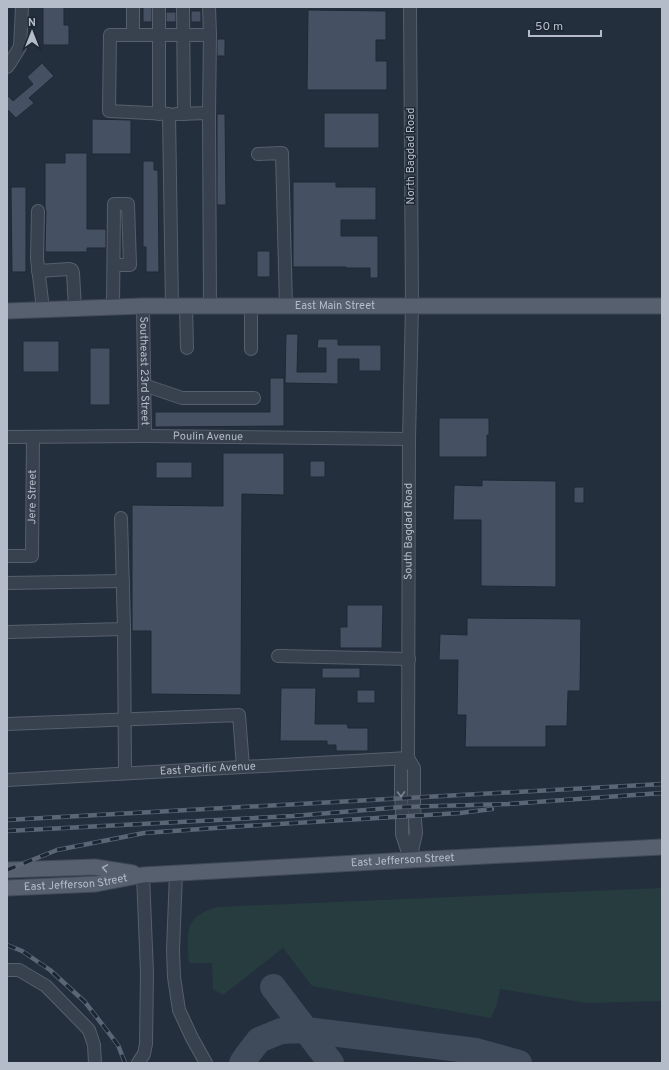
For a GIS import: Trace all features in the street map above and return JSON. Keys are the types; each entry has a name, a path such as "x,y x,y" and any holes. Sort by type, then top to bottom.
{"main road":[{"name":"East Main Street","path":"7,311 143,306 662,306"},
{"name":"East Jefferson Street","path":"7,888 96,884 143,875 662,847"},
{"name":"East Jefferson Street","path":"7,870 95,867 143,875"}],"street":[{"path":"7,67 20,47 22,7"},
{"path":"133,7 133,35"},
{"path":"158,7 164,114 179,306 187,348"},
{"path":"183,7 184,114"},
{"path":"209,7 210,306"},
{"name":"North Bagdad Road","path":"410,7 412,306"},
{"path":"209,113 164,114 109,111 110,35 210,35"},
{"path":"258,154 282,153 286,306"},
{"path":"113,307 114,204 128,204 130,265 114,265"},
{"path":"38,211 37,259 43,309"},
{"path":"38,271 72,270 74,308"},
{"name":"Southeast 23rd Street","path":"143,306 145,436"},
{"path":"251,306 251,349"},
{"name":"South Bagdad Road","path":"410,860 402,834 401,768 408,758 409,439 412,306"},
{"path":"144,385 182,398 254,398"},
{"name":"Poulin Avenue","path":"7,437 145,436 409,439"},
{"name":"Jere Street","path":"7,556 32,556 33,437"},
{"path":"121,518 124,630 125,773"},
{"path":"7,583 123,581"},
{"path":"7,632 124,630"},
{"path":"278,656 409,659"},
{"path":"7,724 239,715 243,767"},
{"name":"East Pacific Avenue","path":"7,780 408,758"},
{"path":"176,873 174,977 179,1010 206,1063"},
{"path":"138,1063 144,1054 146,1044 147,973 143,875"},
{"path":"7,970 19,970 46,986 89,1030 94,1045 95,1063"}],"green space":[{"path":"662,888 662,1001 588,1003 500,989 497,1004 491,1018 312,986 283,948 223,995 213,989 212,963 189,963 188,937 191,924 198,916 217,907"}],"building":[{"path":"43,7 64,7 64,25 69,25 69,45 43,45"},
{"path":"143,7 152,7 152,22 143,22"},
{"path":"308,10 386,11 386,40 376,40 376,61 387,61 387,90 307,90"},
{"path":"191,11 201,11 201,22 191,22"},
{"path":"166,12 176,12 176,22 166,22"},
{"path":"217,39 225,39 225,56 217,56"},
{"path":"42,63 54,76 29,98 34,103 16,118 7,109 7,95 13,101 33,84 27,77"},
{"path":"324,113 379,113 379,148 324,148"},
{"path":"217,114 225,114 226,205 217,205"},
{"path":"92,119 131,120 131,154 92,154"},
{"path":"65,153 87,153 87,229 106,229 106,248 87,248 87,252 45,252 45,163 65,163"},
{"path":"143,161 154,161 154,170 158,170 159,272 146,272 146,247 143,247"},
{"path":"293,182 336,182 336,187 376,187 376,220 341,220 341,236 378,236 378,278 370,278 370,268 293,267"},
{"path":"11,187 26,187 26,272 12,272"},
{"path":"257,251 270,251 270,277 257,277"},
{"path":"286,334 298,334 297,372 326,372 326,348 317,348 318,339 338,339 338,345 381,345 381,371 359,371 359,359 338,359 338,384 285,383"},
{"path":"23,341 59,341 59,372 23,372"},
{"path":"90,348 110,348 110,405 90,405"},
{"path":"270,378 284,378 284,426 155,427 155,412 270,412"},
{"path":"439,418 489,418 487,457 439,457"},
{"path":"223,453 284,453 284,495 242,494 241,695 151,694 151,631 132,631 132,505 223,506"},
{"path":"310,461 325,461 325,477 310,477"},
{"path":"156,462 192,462 192,478 156,478"},
{"path":"482,480 556,481 556,587 481,586 481,520 453,520 454,485 482,486"},
{"path":"574,487 584,487 584,503 574,503"},
{"path":"347,605 383,605 382,648 340,648 340,627 347,627"},
{"path":"467,618 581,619 580,691 568,691 567,726 546,726 546,747 465,747 466,715 457,715 458,660 439,660 440,634 467,635"},
{"path":"322,668 360,668 360,678 322,678"},
{"path":"281,688 316,688 315,724 347,724 348,728 368,728 368,751 336,751 336,745 327,745 327,741 280,741"},
{"path":"357,690 375,690 375,703 357,703"}],"taxiway":[{"path":"273,987 331,1063"},
{"path":"242,1063 259,1040 281,1031 306,1030 476,1051 519,1063"}],"railway":[{"path":"7,820 662,784"},
{"path":"7,831 293,816 402,807 508,804 662,793"},
{"path":"7,870 57,850 144,833 460,813 492,809"},
{"path":"7,945 22,951 50,970 85,1002 118,1045 125,1063"}]}
